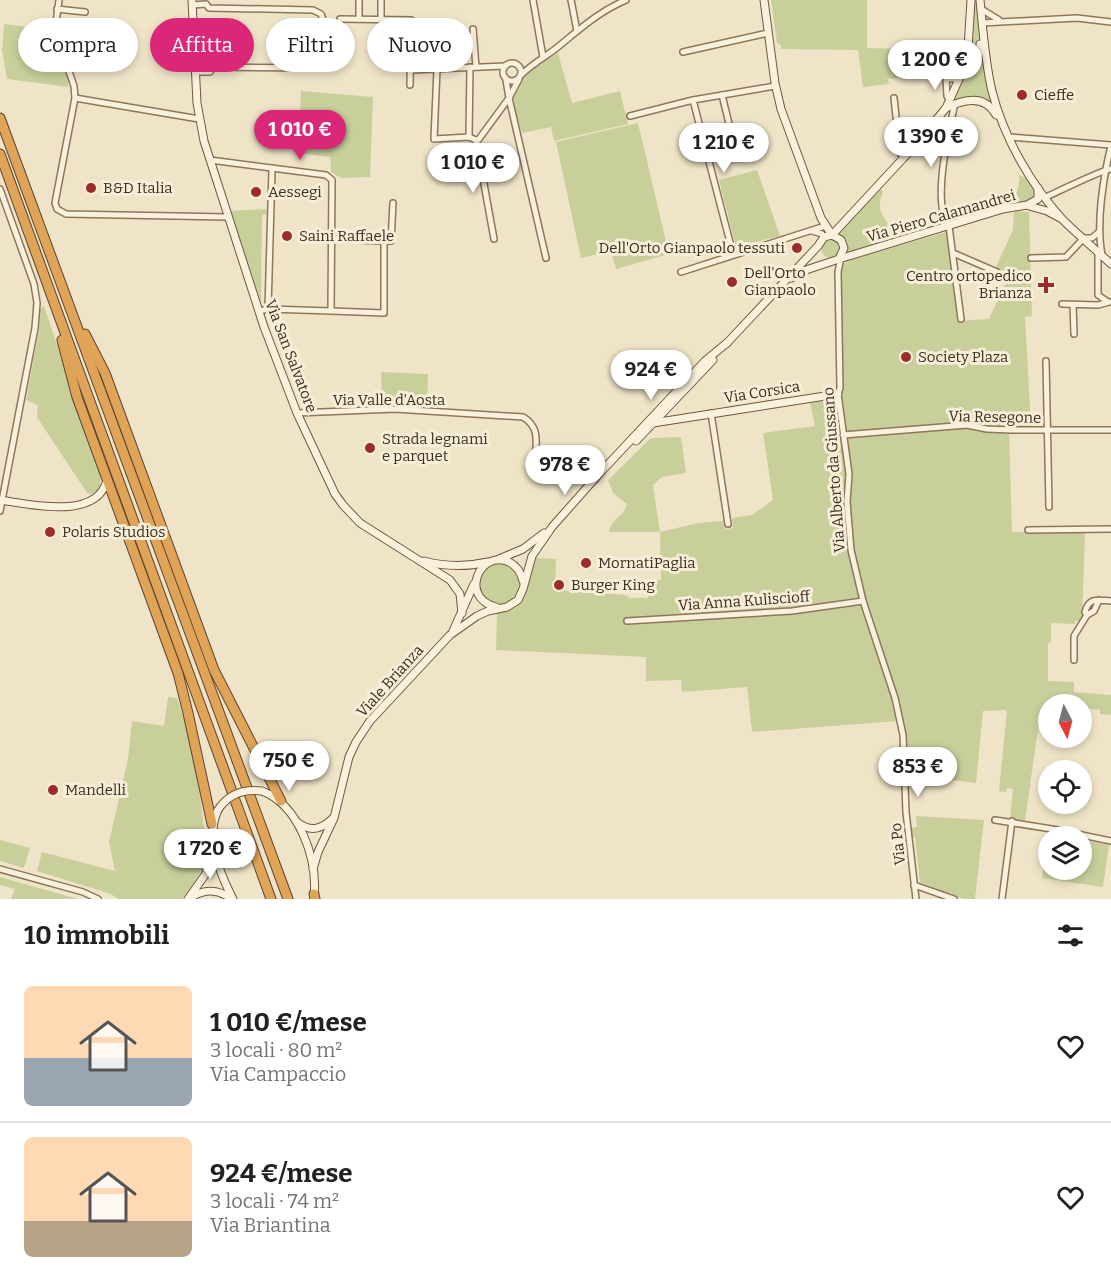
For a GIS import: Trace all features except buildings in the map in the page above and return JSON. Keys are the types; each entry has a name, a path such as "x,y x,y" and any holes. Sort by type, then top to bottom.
{"highway":[{"path":"0,118 288,899"},
{"path":"0,154 271,899"},
{"path":"66,294 105,373 214,670 281,801"},
{"path":"54,302 70,375 178,673 213,825"}],"main road":[{"path":"764,0 781,110 821,218 821,256 839,258 844,248 843,242 832,235 822,234"},
{"path":"832,235 952,102 968,44 971,0"},
{"path":"980,0 993,92 1013,146"},
{"name":"Via San Salvatore","path":"193,2 194,18"},
{"path":"968,44 971,55 979,54 979,29 982,22"},
{"name":"Via San Salvatore","path":"196,72 199,119 227,217 297,413 334,494 369,529 470,593 480,597"},
{"path":"952,102 973,99 990,106 1038,188 1064,220 1111,264"},
{"name":"Via Piero Calamandrei","path":"783,283 803,271 839,258 1003,209 1027,205 1038,199 1038,188"},
{"path":"1027,205 1047,211 1064,220"},
{"path":"595,480 601,478 654,423 783,283 822,234 842,223"},
{"path":"450,635 477,616 511,605 518,600 532,556 552,527 705,361 728,342"},
{"name":"Via Corsica","path":"654,423 838,394"},
{"path":"1,500 48,508 68,507 96,497 104,490 107,480"},
{"path":"96,497 115,503"},
{"path":"450,635 462,613 479,571 486,564 523,549 552,527"},
{"name":"Via San Salvatore","path":"420,560 449,566 475,565 493,561"},
{"path":"493,561 513,564 522,575 524,583"},
{"path":"476,579 480,597 488,605 499,608"},
{"path":"450,580 460,594 462,613"},
{"name":"Viale Brianza","path":"313,869 318,852 334,818 347,765 356,742 370,722 450,635"},
{"path":"233,899 222,876 215,850 213,825 224,801 235,794 248,791 262,791 281,801 294,820 306,844 313,869 314,897"},
{"path":"294,820 305,827 314,829 322,827 334,818"},
{"path":"188,899 205,875 215,850"},
{"path":"188,899 207,890 220,892 233,899"}],"street":[{"path":"59,0 55,30 74,86 75,98 55,203 57,209 66,214 227,217"},
{"path":"359,0 359,19"},
{"path":"381,0 381,18"},
{"path":"533,0 543,57"},
{"path":"571,0 577,31"},
{"path":"506,80 513,82 531,65 606,9 626,0"},
{"path":"193,2 206,4 209,8 317,11 321,14 324,22 323,60 315,68 254,67"},
{"path":"57,9 85,12"},
{"path":"981,9 1000,20"},
{"path":"982,22 1077,18 1111,22"},
{"path":"355,19 367,19"},
{"path":"682,52 768,33"},
{"path":"473,67 505,66 510,63 531,65"},
{"path":"475,145 509,98 520,77 520,68 516,64"},
{"path":"505,66 503,75 546,258"},
{"path":"410,85 411,72"},
{"path":"437,72 434,139 475,138 494,239"},
{"path":"469,137 473,72"},
{"path":"959,79 946,79 947,96 952,102 941,186 945,220 949,226 961,319"},
{"path":"630,116 693,100 776,86"},
{"path":"722,95 733,140"},
{"path":"75,98 199,119"},
{"path":"894,98 902,155"},
{"path":"693,100 733,254"},
{"path":"1009,136 1111,145 1100,231 1098,295 1109,303"},
{"path":"210,160 326,176 332,180 331,311"},
{"path":"268,309 272,169"},
{"path":"1046,197 1108,169"},
{"path":"0,189 34,284 37,303 35,328 0,511"},
{"path":"332,239 391,241 393,203"},
{"path":"681,272 810,231 822,234"},
{"path":"1031,258 1066,257 1084,238 1092,238 1100,231"},
{"path":"259,311 268,309 384,313 384,241"},
{"path":"953,253 997,272"},
{"name":"Via Alberto da Giussano","path":"839,258 840,388 838,394 849,474 849,539 863,602 899,714"},
{"path":"1062,304 1109,303"},
{"path":"1073,304 1074,334"},
{"path":"1046,361 1049,507"},
{"name":"Via Valle d'Aosta","path":"297,413 395,409 523,417 531,421 535,427 539,452 546,459"},
{"path":"711,413 728,525"},
{"name":"Via Resegone","path":"843,435 967,426 987,429 1111,430"},
{"path":"536,442 535,471 541,476 549,474 565,462"},
{"path":"535,465 539,460 546,459 584,466 595,480"},
{"path":"546,459 551,464 552,470"},
{"path":"1028,530 1111,529"},
{"path":"1074,660 1074,636 1087,615 1085,612 1090,601 1111,601"},
{"name":"Via Anna Kuliscioff","path":"627,621 792,611 863,602"},
{"name":"Via Po","path":"899,714 903,735 906,812 916,899"},
{"path":"995,820 1012,821 1111,842"},
{"path":"1002,899 1012,821"},
{"path":"0,869 83,892 98,899"},
{"path":"914,885 954,899"}],"green space":[{"path":"771,0 867,0 867,48 940,50 942,73 888,79 889,84 863,87 858,50 781,49 781,45 777,43"},
{"path":"973,0 978,0 979,50 973,55 970,44"},
{"path":"4,24 18,26 18,72 66,72 68,87 7,79 2,50"},
{"path":"558,53 572,103 620,91 628,124 554,141 551,127 522,133 514,100 518,84 529,71"},
{"path":"982,53 987,86 994,105 974,98 953,101 966,56"},
{"path":"301,91 373,97 370,177 341,178 331,172 330,157 298,153"},
{"path":"638,123 669,254 616,269 611,251 581,258 556,142"},
{"path":"757,170 780,236 736,247 719,180"},
{"path":"1019,175 1032,184 1036,198 1029,202 1004,205 1017,193"},
{"path":"881,189 883,192 880,199 881,212 887,223 900,237 847,253 845,241 836,233"},
{"path":"266,209 267,214 262,215 261,302 230,211"},
{"path":"1014,211 1029,212 1032,316 1025,317 1031,426 1009,428 1012,532 1085,532 1082,620 1075,621 1075,624 1051,623 1051,642 1048,643 1048,681 1074,682 1074,692 1111,695 1111,715 1100,714 1100,710 1092,709 1092,694 1038,694 1038,729 1025,821 1010,820 1013,789 1007,788 1006,792 999,791 1007,710 983,711 976,783 952,780 954,761 907,758 902,714 898,714 899,721 752,732 747,687 682,692 681,680 646,681 646,657 496,650 497,613 521,599 528,586 536,558 556,559 555,590 648,598 648,581 661,580 660,532 698,523 724,521 726,529 733,528 732,518 752,515 773,500 763,433 815,426 810,402 837,398 842,391 840,269 847,261 946,232 958,321 989,319 1010,274 996,267 1013,230"},
{"path":"831,238 838,241 841,248 838,255 831,258 824,255 821,248 824,241"},
{"path":"44,306 101,474 100,489 91,494 87,493 37,417 38,405 26,400 39,331 40,309"},
{"path":"381,372 428,374 427,406 382,404"},
{"path":"681,437 686,473 662,477 653,485 660,532 609,532 627,504 613,493 608,480 651,438"},
{"path":"499,564 507,565 513,570 518,576 518,592 513,598 507,603 499,604 491,603 485,598 480,592 479,584 480,576 485,570 491,565"},
{"path":"168,697 177,698 194,751 207,850 201,870 182,899 118,899 111,894 37,871 42,852 115,871 109,842 128,759 132,721 164,726"},
{"path":"916,816 984,820 975,899 963,899 920,882 915,837 912,837 911,828 917,827"},
{"path":"0,840 30,848 24,868 0,861"},
{"path":"1092,842 1109,845 1103,887 1056,880 1092,880"},
{"path":"0,877 78,899 11,899 15,889 0,885"}],"place":[{"name":"Cieffe","path":"1022,95"},
{"name":"B&D Italia","path":"91,188"},
{"name":"Aessegi","path":"256,192"},
{"name":"Saini Raffaele","path":"287,236"},
{"name":"Dell'Orto Gianpaolo tessuti","path":"797,248"},
{"name":"Dell'Orto Gianpaolo","path":"732,282"},
{"name":"Centro ortopedico Brianza","path":"1046,285"},
{"name":"Society Plaza","path":"906,357"},
{"name":"Strada legnami e parquet","path":"370,448"},
{"name":"Polaris Studios","path":"50,532"},
{"name":"MornatiPaglia","path":"586,563"},
{"name":"Burger King","path":"559,585"},
{"name":"Mandelli","path":"53,790"}]}
